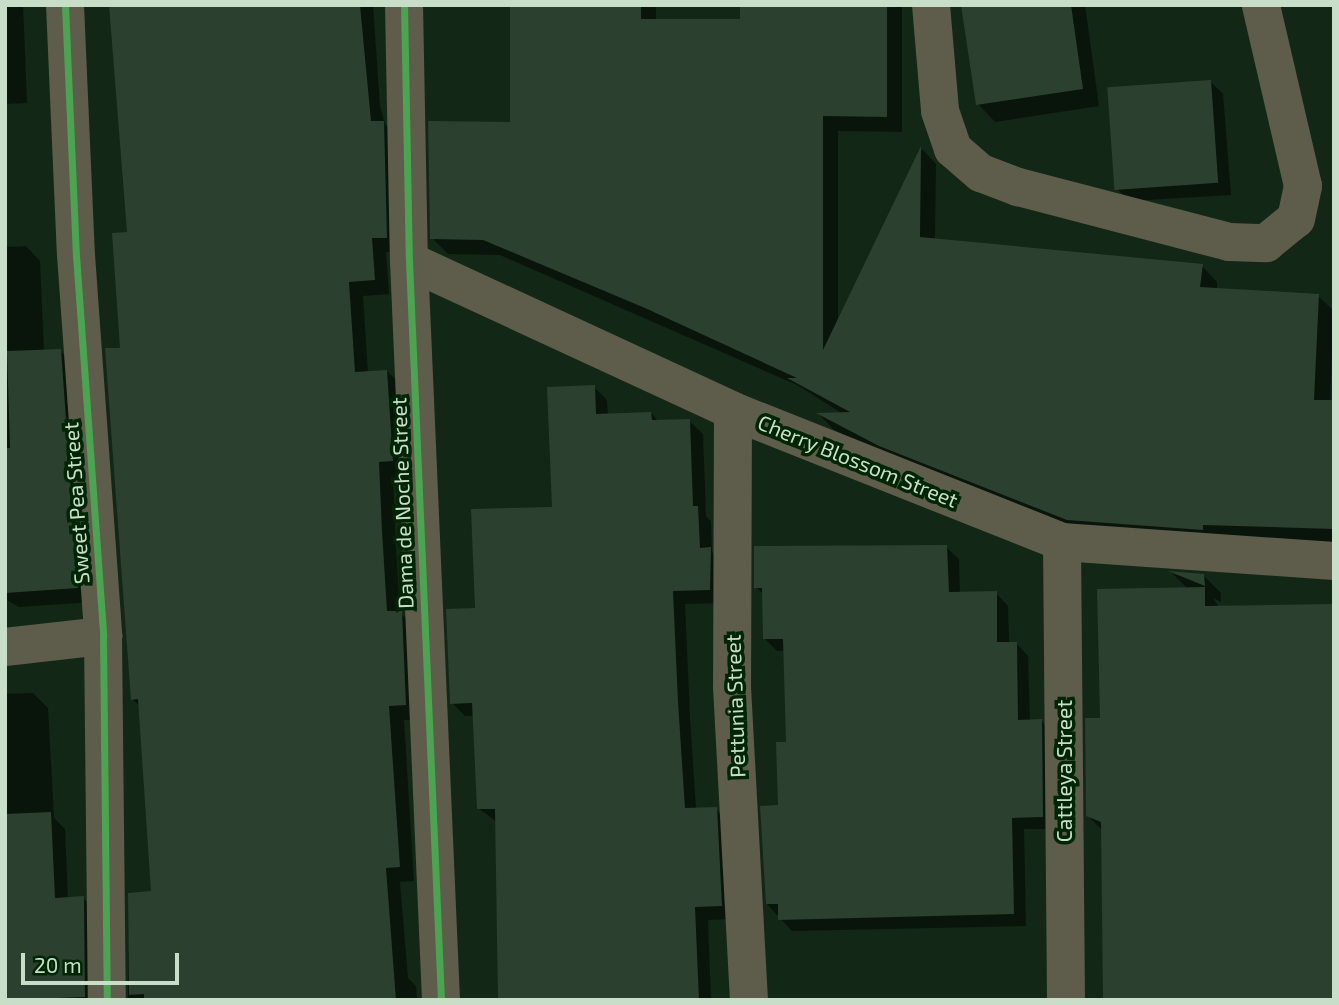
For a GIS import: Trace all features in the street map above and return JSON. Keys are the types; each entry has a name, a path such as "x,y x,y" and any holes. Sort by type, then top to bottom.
{"street":[{"name":"Sweet Pea Street","path":"65,5 76,255 103,636 107,1000"},
{"name":"Dama de Noche Street","path":"404,5 409,261 441,1000"},
{"path":"931,5 940,111 953,149 981,173 1018,187 1229,242 1266,243 1296,219 1303,186 1261,5"},
{"name":"Cherry Blossom Street","path":"409,261 733,411 1062,542 1334,561"},
{"name":"Pettunia Street","path":"733,411 732,687 749,1000"},
{"name":"Cattleya Street","path":"1062,542 1066,1000"},
{"path":"5,647 103,636"}],"building":[{"path":"109,5 360,5 371,121 384,121 387,238 372,238 375,280 349,282 355,372 387,370 393,461 379,462 387,611 402,611 406,705 389,706 400,867 386,868 396,1000 144,1000 144,994 129,995 128,893 151,891 138,699 131,700 105,348 120,348 112,233 127,232"},
{"path":"510,5 641,5 641,19 740,19 740,5 887,5 887,117 823,116 823,350 921,146 920,237 1203,264 1200,287 1319,294 1314,400 1334,400 1334,529 1203,525 1203,530 1067,520 879,446 816,413 850,412 787,378 797,378 645,308 483,240 430,239 428,121 510,122"},
{"path":"961,5 1071,5 1083,89 976,105"},
{"path":"1211,80 1218,183 1114,190 1107,87"},
{"path":"61,349 78,588 5,593 5,448 10,448 7,351"},
{"path":"595,385 596,414 651,412 652,420 690,419 693,506 698,506 700,548 711,547 710,590 673,591 678,702 685,808 717,807 722,906 695,907 699,1000 498,1000 495,809 477,809 472,703 450,704 446,609 475,608 471,509 552,507 547,387"},
{"path":"947,545 949,592 997,591 997,642 1017,642 1018,720 1042,719 1043,817 1012,818 1014,914 778,920 778,904 766,904 760,806 778,805 776,742 786,742 783,639 763,639 762,588 754,588 754,546"},
{"path":"1168,571 1204,574 1205,586"},
{"path":"1205,587 1205,606 1334,604 1334,1000 1103,1000 1101,822 1086,816 1085,718 1100,718 1097,589"},
{"path":"51,812 55,898 84,896 85,997 5,1000 5,814"}],"cycle path":[{"path":"65,5 76,255 103,636 107,1000"},
{"path":"404,5 409,261 441,1000"}]}
